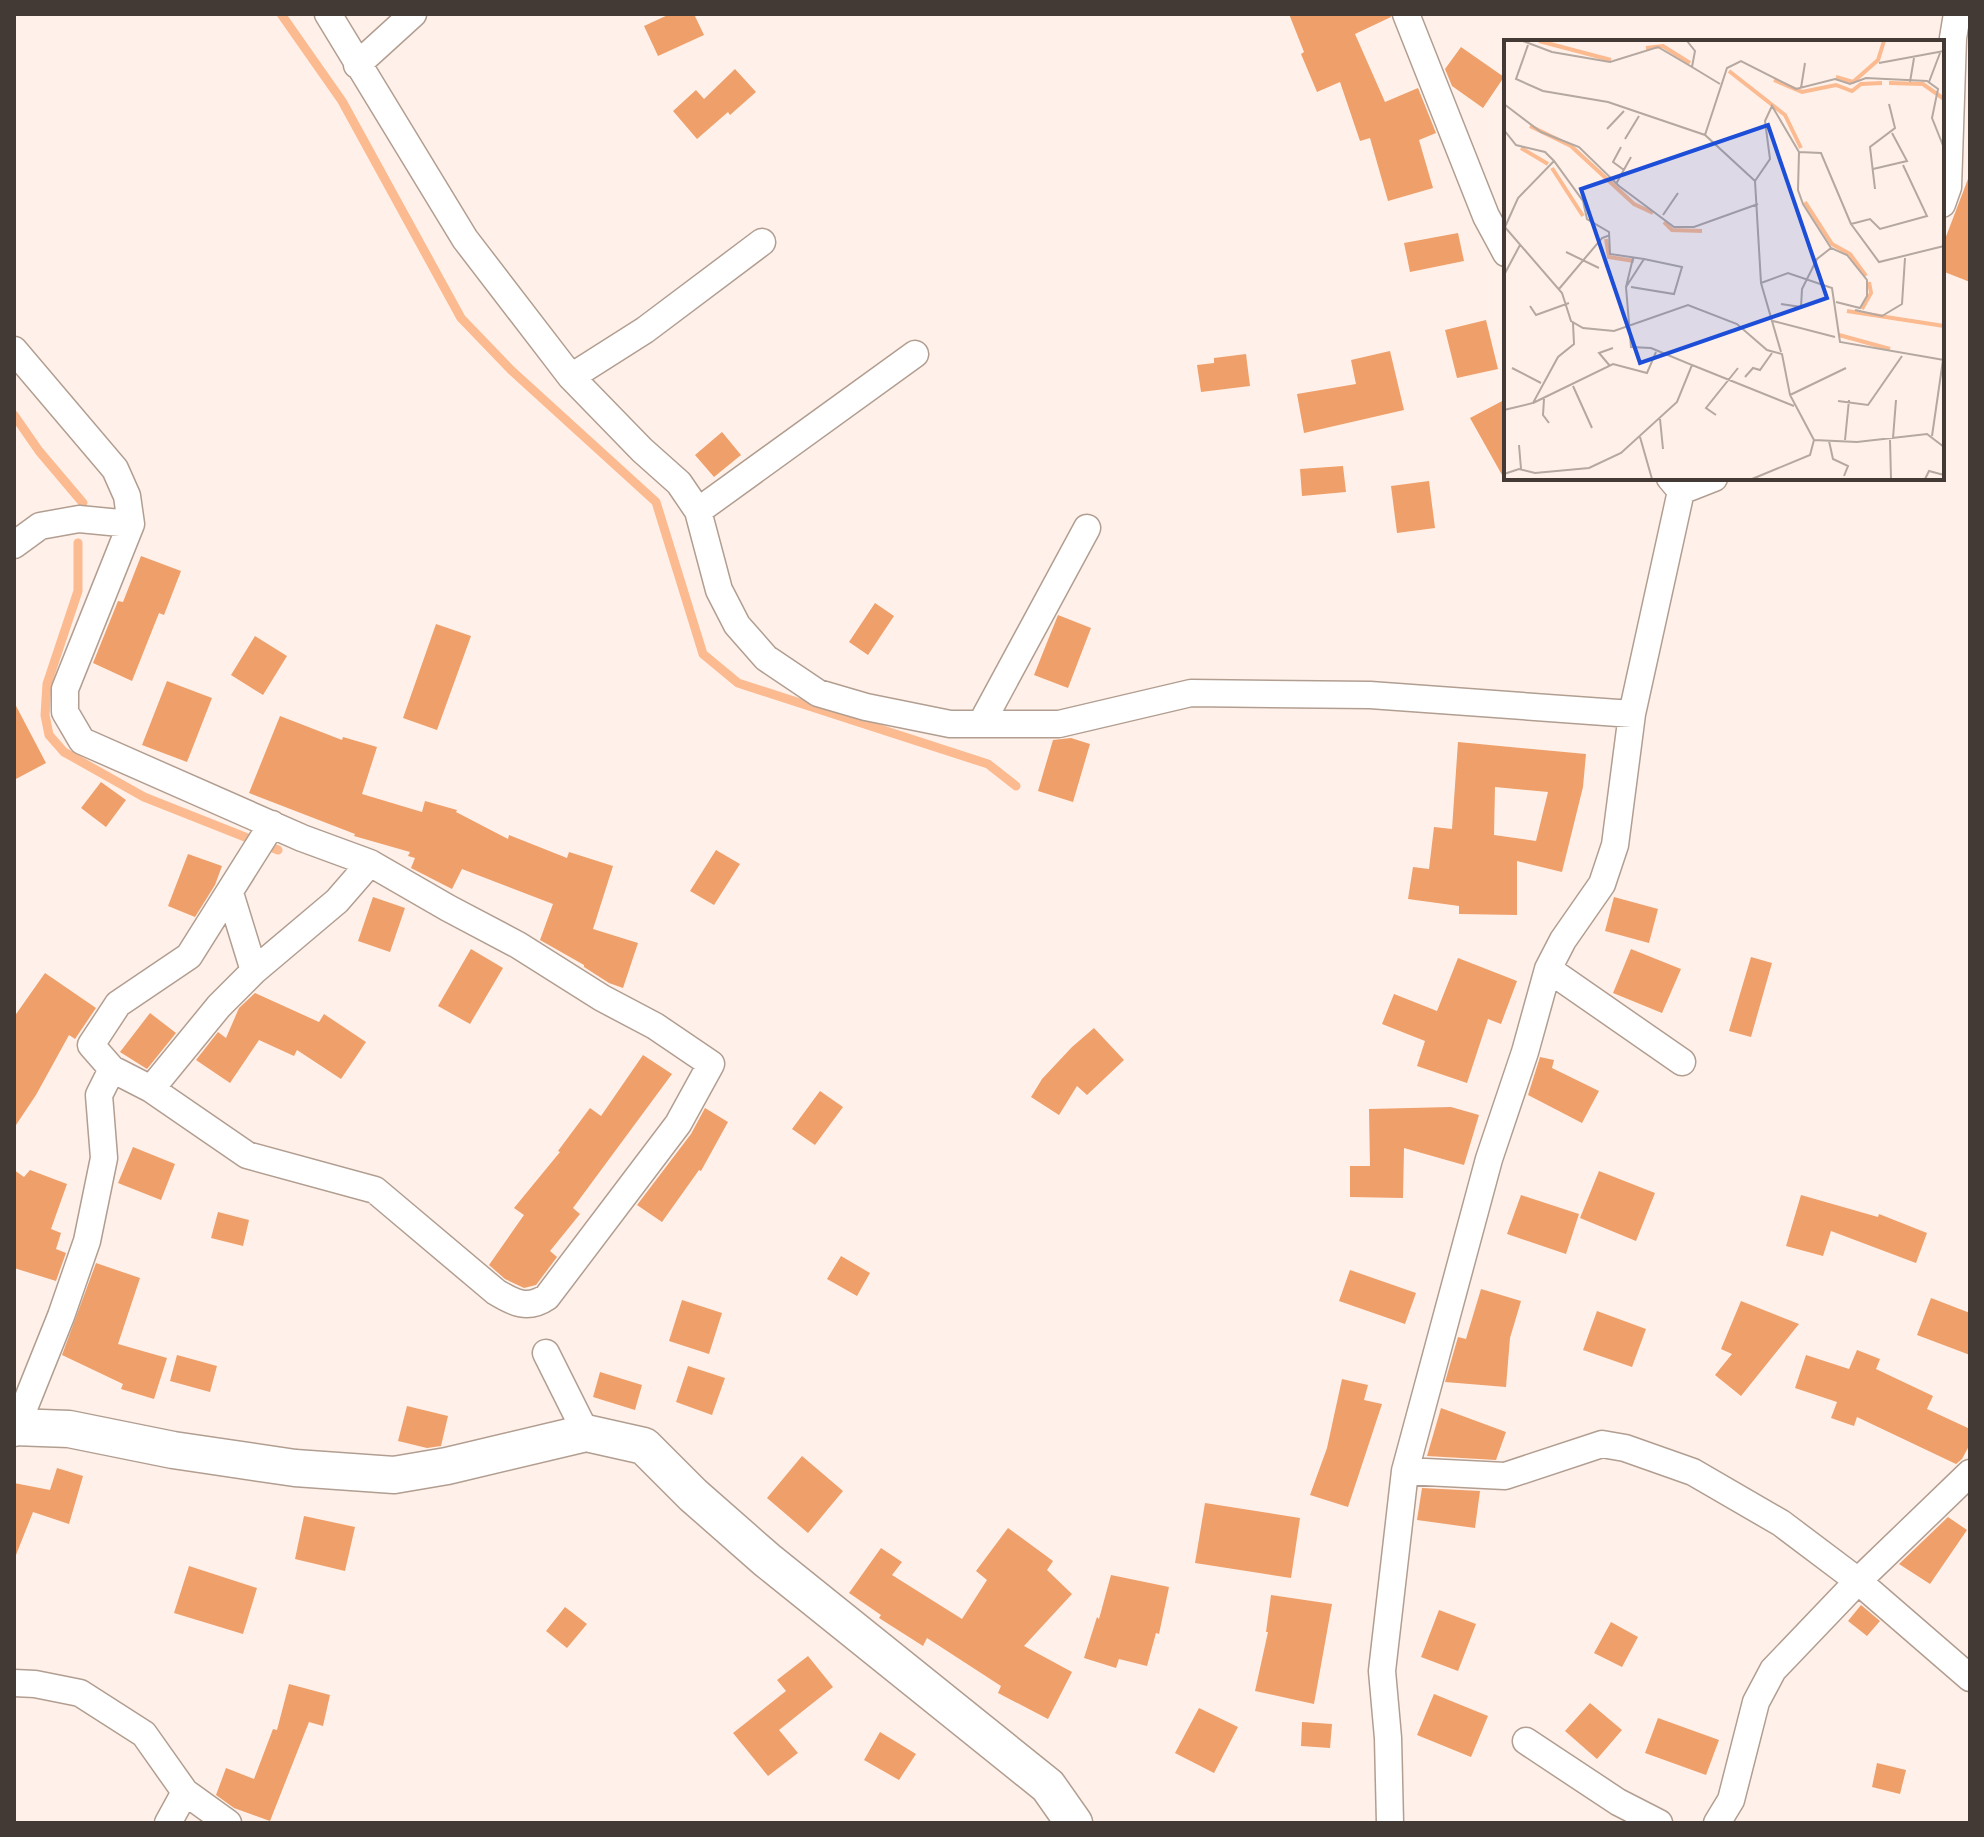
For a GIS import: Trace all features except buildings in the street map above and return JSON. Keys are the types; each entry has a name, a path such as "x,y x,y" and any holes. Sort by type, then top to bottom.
{"main road":[{"path":"15,1429 69,1429 173,1450 295,1468 394,1475 447,1466 586,1433 644,1446 693,1495 767,1560 1048,1786 1074,1823"}],"street":[{"path":"328,14 465,239 571,377 679,483 698,511 719,590 737,625 766,658 818,693 866,707 950,724 1059,724 1191,693 1370,695 1632,714"},
{"path":"357,65 413,14"},
{"path":"1406,14 1486,216 1504,243"},
{"path":"1944,198 1948,187 1953,38 1957,14"},
{"path":"571,377 645,330 762,242"},
{"path":"14,350 115,469 127,496 131,524 65,689 65,712 82,741 370,863 518,945 602,998 655,1026 711,1064 678,1124 547,1297 539,1303 514,1303 496,1292 375,1190 247,1155 151,1089 112,1069 91,1045 118,1004 189,956 272,824"},
{"path":"698,511 915,354"},
{"path":"1390,1823 1388,1738 1382,1671 1389,1633 1405,1471 1489,1159 1525,1052 1548,969 1563,940 1602,884 1615,845 1632,714 1675,484 1701,480"},
{"path":"14,545 40,526 79,519 131,524"},
{"path":"981,724 1087,528"},
{"path":"151,1089 219,1006 254,971 337,901 370,863"},
{"path":"230,893 254,971"},
{"path":"1548,969 1682,1062"},
{"path":"15,1429 61,1316 87,1241 104,1158 99,1095 112,1069"},
{"path":"546,1353 586,1433"},
{"path":"1405,1471 1505,1476 1602,1444 1625,1448 1693,1472 1781,1523 1858,1581 1969,1676"},
{"path":"1717,1823 1731,1800 1756,1702 1773,1670 1858,1581 1970,1473"},
{"path":"14,1683 80,1693 144,1734 185,1792 228,1823"},
{"path":"1526,1741 1618,1802 1659,1823"},
{"path":"168,1823 185,1792"}],"waterway":[{"path":"281,14 342,101 461,318 511,370 656,502 703,654 738,683 988,764 1016,786"},
{"path":"14,415 39,451 83,503"},
{"path":"78,543 78,591 47,684 45,715 49,735 64,752 144,797 278,850"}]}
